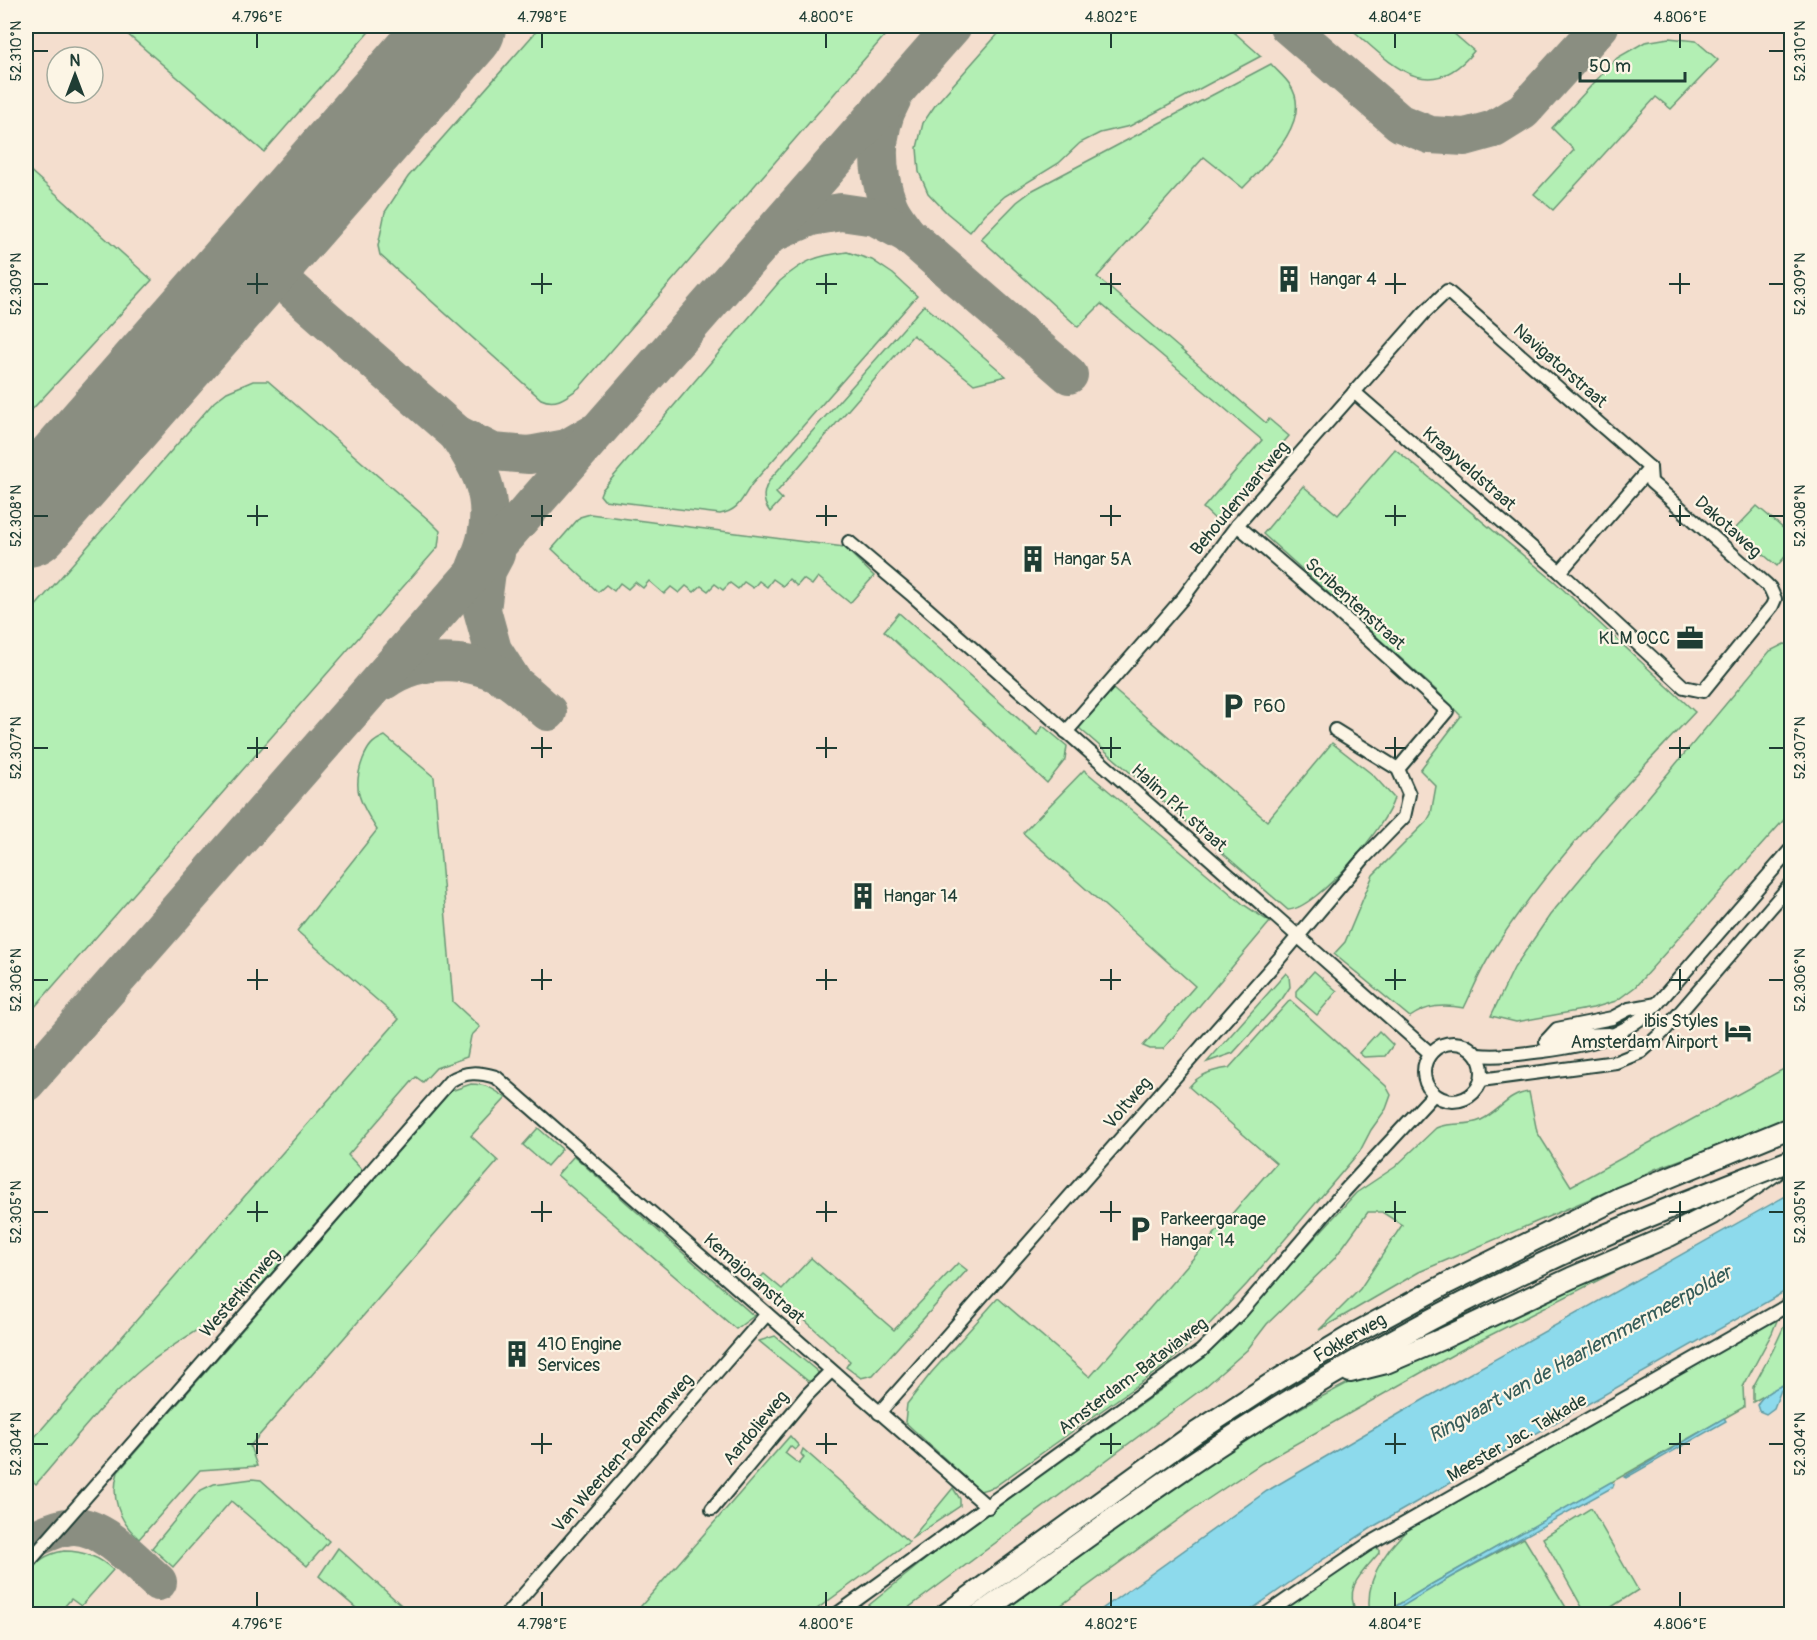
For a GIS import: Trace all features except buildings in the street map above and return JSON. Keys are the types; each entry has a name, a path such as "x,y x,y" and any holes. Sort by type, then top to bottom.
{"main road":[{"name":"Fokkerweg","path":"946,1614 1194,1434 1357,1332 1448,1283 1621,1197 1791,1127"},
{"name":"Fokkerweg","path":"980,1614 1208,1453 1330,1376 1397,1337 1525,1271 1617,1229 1791,1160"},
{"path":"1330,1376 1386,1363 1571,1278 1669,1236 1712,1214 1791,1160"}],"street":[{"name":"Behoudenvaartweg","path":"1066,732 1183,598 1237,525 1447,291"},
{"name":"Navigatorstraat","path":"1447,291 1650,468"},
{"name":"Kraayveldstraat","path":"1354,392 1560,572"},
{"path":"1560,572 1650,468"},
{"name":"Dakotaweg","path":"1560,572 1684,687 1703,691 1772,606 1775,599 1766,584 1651,482 1650,468"},
{"name":"Scribentenstraat","path":"1237,525 1327,602 1447,711 1398,769"},
{"name":"Halim P.K. straat","path":"849,542 1430,1053"},
{"path":"1335,730 1398,769"},
{"name":"Voltweg","path":"879,1413 1298,937 1364,858 1404,817 1409,794 1398,769"},
{"path":"1478,1055 1502,1057 1582,1046 1632,1026 1657,1004 1791,848"},
{"path":"1481,1080 1616,1062 1641,1052 1664,1032 1791,884"},
{"path":"1533,1052 1557,1029 1612,1018 1629,1009 1657,1004"},
{"path":"1546,1041 1580,1035 1614,1034"},
{"path":"1460,1043 1470,1047 1478,1055 1482,1067 1481,1080 1478,1088 1465,1099 1443,1100 1427,1085 1424,1074 1425,1063 1430,1053 1439,1046 1460,1043"},
{"name":"Westerkimweg","path":"26,1565 450,1081 461,1074 477,1072 496,1077"},
{"name":"Kemajoranstraat","path":"496,1077 988,1507"},
{"name":"Amsterdam-Bataviaweg","path":"837,1614 1201,1351 1241,1312 1340,1197 1434,1094"},
{"name":"Meester Jac. Takkade","path":"1266,1614 1367,1545 1791,1302"},
{"name":"Van Weerden-Poelmanweg","path":"507,1614 767,1314"},
{"name":"Aardolieweg","path":"712,1509 808,1394 831,1371"}],"green space":[{"path":"118,26 374,26 264,152"},
{"path":"541,26 893,26 579,388 561,400 551,402 541,399 380,255 378,246 385,212 408,177"},
{"path":"1005,26 1227,26 1261,56 1130,126 1100,133 1080,143 1059,163 1005,196 970,232 928,193 919,172 917,148 923,123 936,104"},
{"path":"1348,26 1445,26 1474,51 1457,68 1440,76 1424,78 1393,65"},
{"path":"1669,38 1696,41 1718,60 1671,109 1656,97 1553,210 1534,194 1574,150 1552,128 1617,58 1645,42"},
{"path":"1271,64 1288,82 1296,99 1296,113 1291,127 1274,155 1243,188 1204,157 1097,277 1266,423 1269,419 1289,436 1216,520 1203,508 1262,440 1101,304 1078,327 981,239 1017,202 1033,190"},
{"path":"26,167 152,280 26,416"},
{"path":"847,252 872,260 893,274 917,296 752,484 736,507 720,514 604,500 600,495 602,490 780,281 811,260"},
{"path":"924,305 1006,376 974,384 913,335 776,493 782,499 770,512 764,495 771,478"},
{"path":"253,381 268,381 430,521 440,531 438,547 26,1017 26,617 214,402 227,392"},
{"path":"1395,449 1554,581 1695,712 1587,828 1536,889 1487,960 1464,1008 1436,1006 1410,1017 1334,954 1345,942 1373,875 1427,821 1431,814 1436,786 1420,770 1461,716 1436,690 1263,534 1303,486 1338,515"},
{"path":"1757,506 1791,535 1791,550 1777,566 1737,532 1736,528"},
{"path":"590,514 844,547 874,576 850,603 818,577 812,585 803,579 797,586 789,579 783,586 773,579 767,587 759,581 753,588 744,582 738,589 730,583 723,590 715,584 708,591 701,586 694,592 686,586 679,593 671,587 664,594 649,581 643,588 635,582 628,589 620,583 614,591 606,585 598,592 552,549 580,517"},
{"path":"899,613 1037,735 1043,726 1067,746 1065,760 1047,783 884,631"},
{"path":"1784,644 1792,645 1791,812 1635,987 1616,1001 1593,1008 1516,1022 1491,1016 1514,968 1550,915 1770,651"},
{"path":"1113,689 1267,821 1332,743 1373,775 1394,798 1389,811 1365,845 1332,882 1301,906 1288,910 1079,728"},
{"path":"385,736 434,777 453,1002 480,1027 471,1036 467,1057 436,1068 423,1082 416,1077 348,1155 362,1170 262,1284 133,1376 90,1421 36,1484 26,1475 26,1447 399,1019 297,931 377,830 362,804 358,780 363,759 369,748"},
{"path":"1084,770 1244,905 1270,922 1163,1049 1150,1049 1143,1046 1195,986 1023,833"},
{"path":"1314,971 1337,991 1317,1015 1296,997 1296,991"},
{"path":"1286,973 1289,976 1290,987 1282,999 1233,1053 1207,1062"},
{"path":"1290,1000 1386,1086 1391,1095 1386,1109 1360,1151 1247,1284 1170,1362 994,1487 980,1491 905,1422 907,1404 931,1373 998,1298 1090,1377 1276,1163 1189,1087 1207,1073 1229,1068"},
{"path":"1379,1031 1393,1045 1385,1056 1364,1057 1359,1053"},
{"path":"1791,1065 1791,1116 1730,1142 1655,1169 1419,1272 1319,1330 1360,1289 1402,1225 1382,1212 1368,1212 1334,1259 1267,1324 1247,1350 1206,1386 900,1614 858,1614 932,1554 1179,1377 1220,1341 1356,1193 1395,1167 1436,1128 1476,1122 1515,1096 1529,1092 1537,1132 1571,1186"},
{"path":"471,1084 490,1088 506,1098 471,1136 498,1161 250,1446 257,1466 200,1470 139,1539 126,1524 118,1508 115,1490 118,1472 451,1091"},
{"path":"538,1128 562,1149 547,1166 523,1145"},
{"path":"574,1156 754,1316 736,1329 557,1175"},
{"path":"1646,1256 1463,1349 1262,1463 1193,1509 1049,1614 1000,1614 1176,1485 1247,1439 1304,1406 1348,1383 1456,1341 1603,1268"},
{"path":"811,1258 894,1330 958,1263 967,1270 873,1375 861,1378 846,1367 850,1361 759,1279 764,1274 782,1289"},
{"path":"1791,1311 1791,1382 1753,1402 1753,1387"},
{"path":"1778,1318 1743,1387 1744,1407 1396,1606 1398,1608 1524,1538 1570,1614 1392,1614 1389,1610 1380,1614 1370,1614 1371,1585 1383,1559 1401,1536 1423,1517"},
{"path":"775,1336 818,1372 816,1381 808,1381 759,1341"},
{"path":"790,1436 799,1446 795,1450 790,1446 785,1453 799,1464 804,1458 801,1454 803,1449 909,1542 810,1614 634,1614"},
{"path":"261,1480 329,1541 307,1566 231,1501 173,1567 152,1548 199,1491 214,1484"},
{"path":"953,1488 960,1499 960,1506 911,1539"},
{"path":"1591,1508 1638,1590 1599,1613 1590,1613 1582,1607 1543,1538"},
{"path":"338,1548 411,1614 363,1614 319,1576"},
{"path":"1375,1548 1379,1549 1379,1553 1361,1574 1353,1588 1353,1604 1357,1614 1275,1614"},
{"path":"64,1551 90,1555 113,1570 81,1606 71,1599 58,1614 26,1614 26,1575 42,1559"}],"water":[{"name":"Ringvaart van de Haarlemmermeerpolder","path":"1791,1193 1791,1288 1376,1525 1245,1614 1095,1614 1267,1491 1428,1397"},
{"path":"1791,1382 1791,1386 1781,1390 1774,1408 1766,1414 1759,1411 1757,1405 1763,1397"},
{"path":"1724,1418 1726,1421 1626,1478 1624,1477"},
{"path":"1611,1482 1614,1484 1613,1487 1398,1609 1396,1606 1432,1584"}],"taxiway":[{"path":"26,1083 953,26"},
{"path":"1288,26 1400,123 1430,135 1465,137 1494,129 1523,111 1600,26"},
{"path":"892,100 882,125 879,166 889,206 907,234"},
{"path":"776,232 811,217 841,212 875,217 907,234 1069,375"},
{"path":"285,224 277,255 280,270 287,285"},
{"path":"227,291 256,278 270,278 287,285 457,434 472,458 487,494 488,521 485,540 475,568"},
{"path":"457,434 493,452 529,455 567,448 591,434"},
{"path":"496,554 487,571 482,610 493,650 514,683"},
{"path":"384,681 415,666 450,662 468,664 501,676 520,688 548,712"},
{"path":"26,1543 62,1528 74,1526 85,1528 97,1532 119,1547 158,1582"}],"runway":[{"path":"26,520 459,26"}],"place":[{"name":"Hangar 4","path":"1289,279"},
{"name":"Hangar 5A","path":"1033,559"},
{"name":"KLM OCC","path":"1690,638"},
{"name":"P60","path":"1233,706"},
{"name":"Hangar 14","path":"863,896"},
{"name":"ibis Styles Amsterdam Airport","path":"1738,1031"},
{"name":"Parkeergarage Hangar 14","path":"1140,1229"},
{"name":"410 Engine Services","path":"517,1354"}]}
